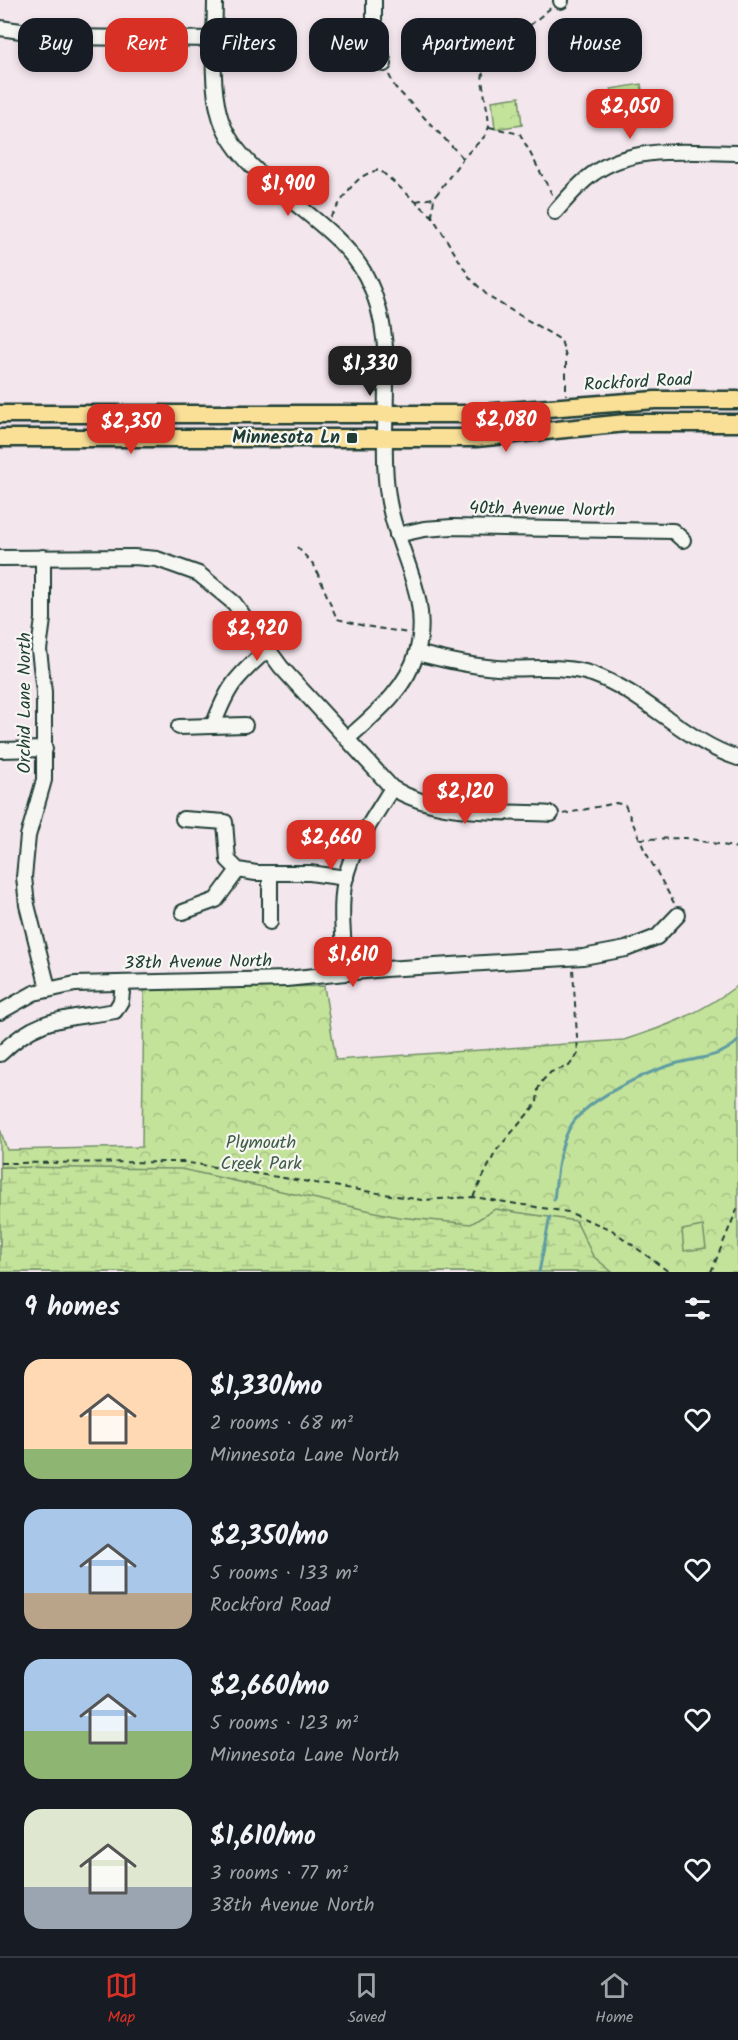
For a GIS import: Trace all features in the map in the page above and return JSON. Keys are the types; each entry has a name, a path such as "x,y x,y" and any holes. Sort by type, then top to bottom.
{"main road":[{"name":"Rockford Road","path":"0,414 527,412 595,403 738,400"},
{"path":"0,438 476,438 626,423 738,423"}],"street":[{"path":"215,0 215,18"},
{"path":"374,0 374,18"},
{"path":"0,28 62,37 200,39"},
{"path":"216,72 216,93 224,129 246,159 350,252 365,274 376,298 383,325 385,351 383,438 386,482 398,535 420,601 420,635 417,652 397,692 347,739"},
{"path":"558,209 593,173 613,162 635,155 738,153"},
{"name":"40th Avenue North","path":"398,535 424,529 452,527 673,531 683,540"},
{"name":"Orchid Lane North","path":"43,557 43,619 39,650 44,692 44,780 28,836 24,877 27,904 48,988"},
{"path":"0,558 157,559 199,574 234,603 267,650 392,788 411,799 431,806 551,814"},
{"path":"213,726 224,697 238,675 267,650"},
{"path":"417,652 470,666 549,668 590,674 629,692 704,743 738,758"},
{"path":"179,727 245,725"},
{"path":"0,750 45,749"},
{"path":"346,973 343,897 346,878 360,843 392,788"},
{"path":"183,819 225,822 228,860 238,870 310,873 346,878"},
{"path":"183,912 216,900 238,870"},
{"path":"270,873 270,922"},
{"name":"38th Avenue North","path":"0,1012 15,1002 48,988 75,984 286,979 572,959 626,949 657,937 678,915"},
{"path":"0,1054 28,1031 44,1023 64,1017 115,1011 121,1002 123,983"}],"path":[{"path":"432,216 434,198 463,158 477,146 489,127 482,80 484,67 530,23 561,1"},
{"path":"388,72 395,87 463,158"},
{"path":"489,127 520,135 558,209"},
{"path":"323,226 365,172 380,170 432,216 470,278 489,297 561,340 566,357 566,398"},
{"path":"416,201 434,198"},
{"path":"297,547 314,565 337,618 365,626 420,635"},
{"path":"551,814 567,814 621,803 627,808 678,915"},
{"path":"640,839 686,838 738,848"},
{"path":"473,1197 482,1174 496,1151 537,1103 538,1089 543,1080 550,1072 570,1066 578,1054 572,959"},
{"path":"0,1163 183,1162 422,1200 473,1197 581,1216 612,1230 669,1272"},
{"path":"711,1272 738,1207"}],"green space":[{"path":"641,84 644,102 615,107 611,89"},
{"path":"519,97 522,125 495,129 492,101"},
{"name":"Plymouth Creek Park","path":"738,985 738,1272 0,1272 0,1129 7,1150 142,1147 144,990 324,986 336,1060 624,1040 684,1018"},
{"path":"0,1167 181,1169 398,1217 471,1224 495,1209 576,1221 593,1256 612,1272 0,1272"},
{"path":"703,1226 706,1248 684,1251 682,1230"}],"waterway":[{"path":"554,1200 564,1142 572,1124 580,1114 604,1096 633,1080 674,1064 708,1057 731,1047 738,1041"},
{"path":"539,1272 550,1217"}],"place":[{"name":"Minnesota Ln","path":"352,438"}]}
